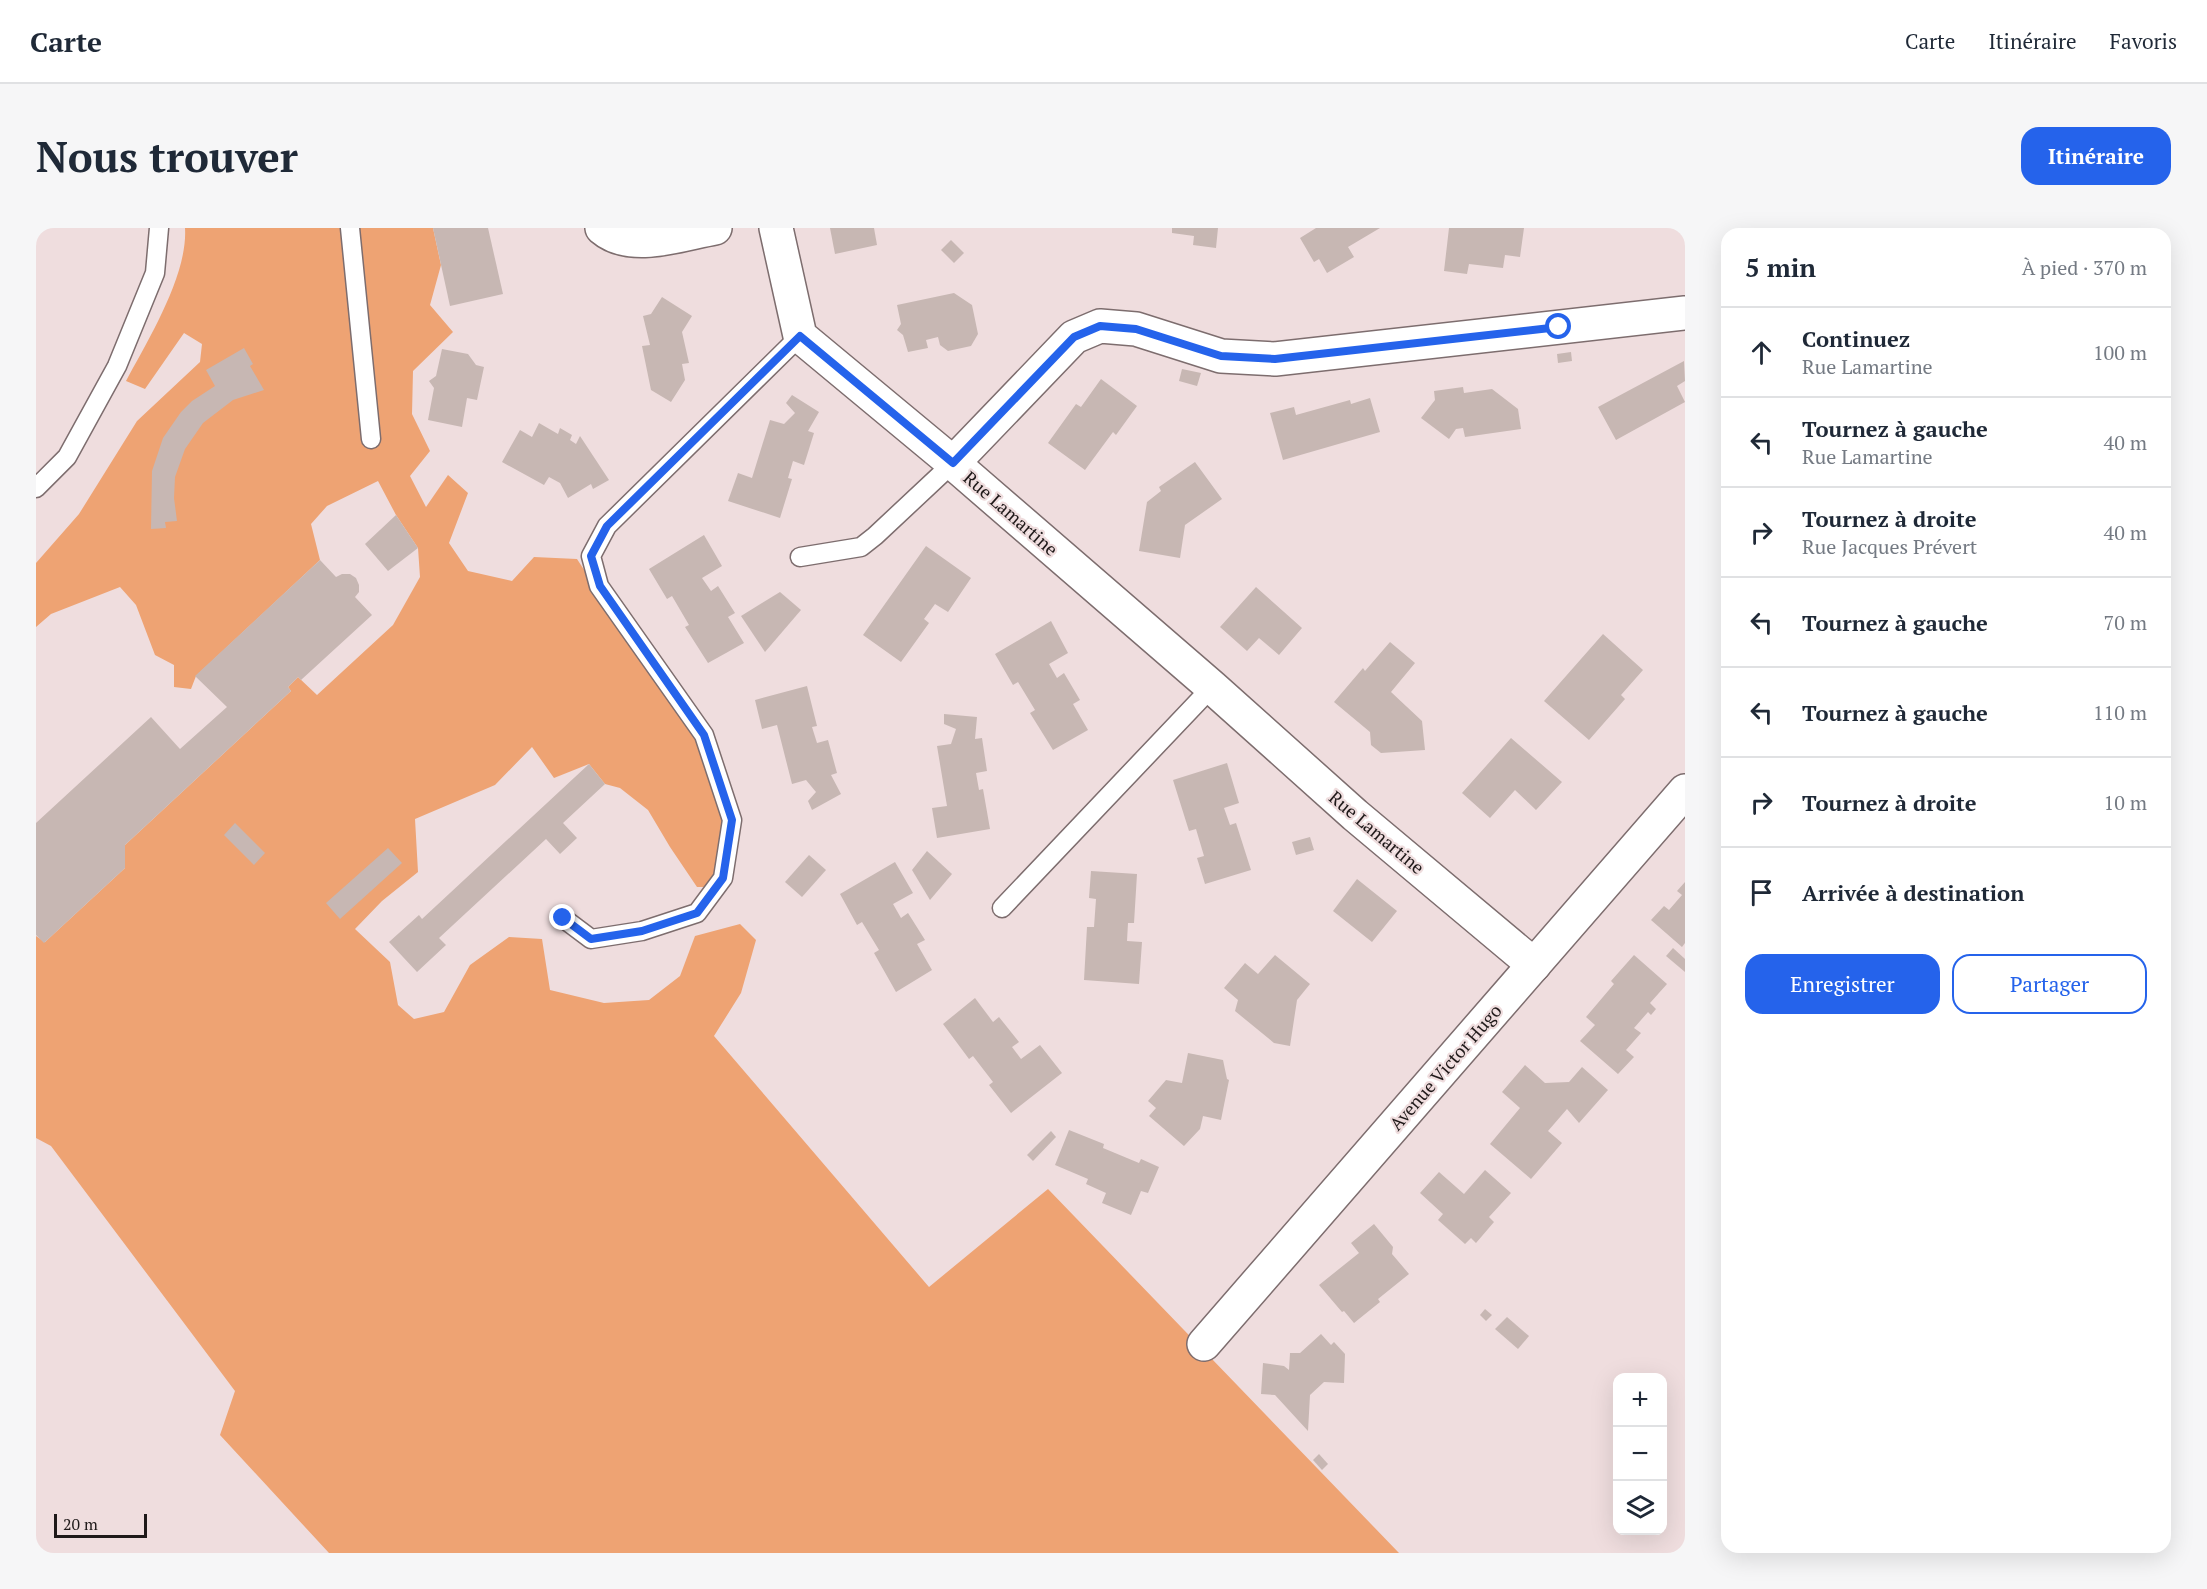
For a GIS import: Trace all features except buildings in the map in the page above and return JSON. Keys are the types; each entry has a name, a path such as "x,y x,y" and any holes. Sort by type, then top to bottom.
{"street":[{"path":"602,228 611,236 639,242 715,228"},
{"path":"776,228 800,336 953,463"},
{"name":"Rue Lamartine","path":"1534,965 1355,815 1212,687 953,463 1074,337 1100,326 1136,329 1221,356 1275,359 1685,313"},
{"name":"Avenue Victor Hugo","path":"1204,1344 1685,791"}],"lane":[{"path":"36,488 67,458 117,366 155,273 159,228"},
{"path":"350,228 371,439"},
{"path":"563,918 591,939 642,931 697,913 723,878 732,820 704,735 600,586 591,556 607,526 800,336"},
{"path":"800,557 861,547 953,463"},
{"path":"1002,908 1212,687"}],"shaded area":[{"path":"185,228 433,228 441,265 430,305 453,332 413,371 412,414 430,451 410,476 426,507 448,475 468,493 449,543 468,571 512,581 534,557 577,559 613,614 681,703 728,817 722,887 697,887 648,810 620,788 605,784 589,764 554,778 532,747 495,785 415,819 418,872 382,901 355,929 390,962 398,1005 414,1019 444,1012 470,965 509,937 542,939 550,990 604,1003 649,1000 680,976 695,936 740,924 756,940 741,993 714,1036 929,1287 1048,1189 1399,1553 329,1553 220,1435 235,1391 51,1146 36,1138 36,936 45,942 125,868 125,845 291,691 288,687 298,677 317,695 393,625 420,577 418,548 396,515 378,481 327,506 311,524 320,560 196,676 191,689 174,687 174,665 155,655 136,605 120,587 51,614 36,627 36,563 79,514 137,421 200,362 202,344 184,333 145,389 126,381 165,307 180,266"}],"route":[{"path":"563,918 591,939 642,931 697,913 723,878 732,820 704,735 600,586 591,556 607,526 800,336 953,463 1074,337 1100,326 1136,329 1221,356 1275,359 1559,327"}]}
